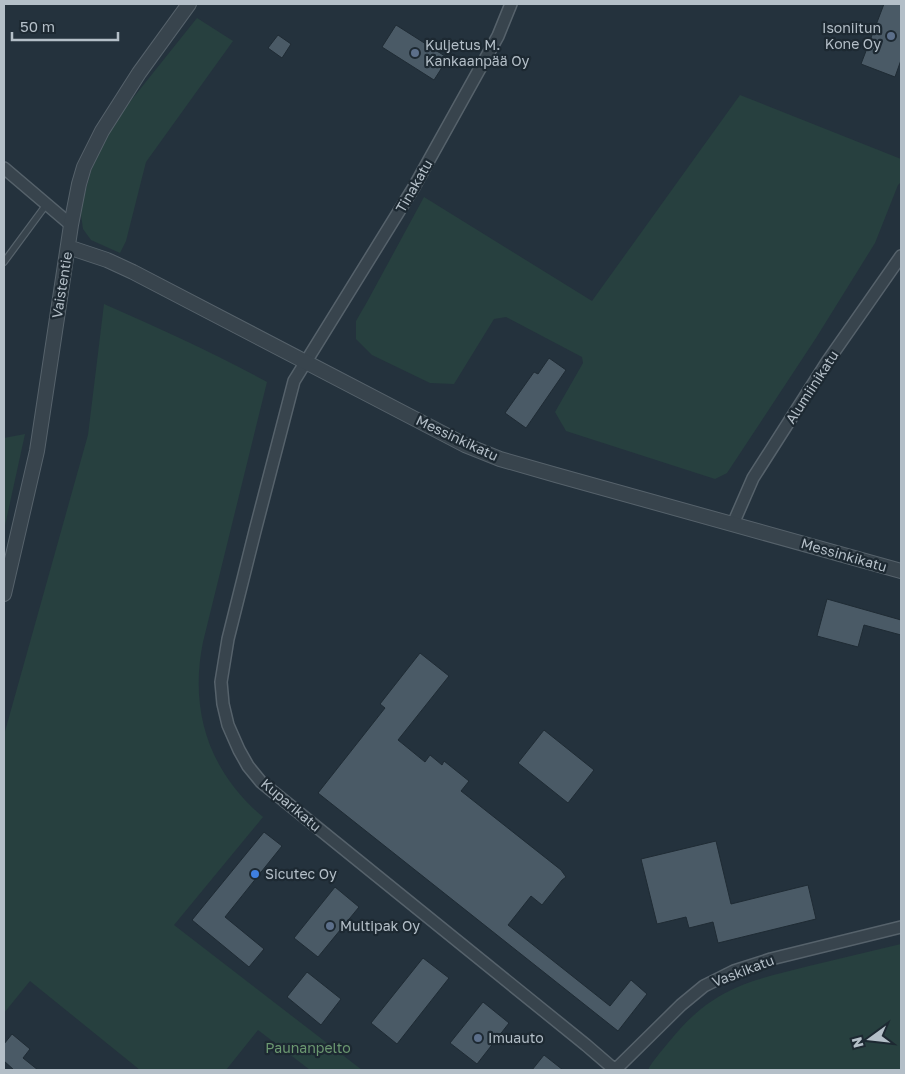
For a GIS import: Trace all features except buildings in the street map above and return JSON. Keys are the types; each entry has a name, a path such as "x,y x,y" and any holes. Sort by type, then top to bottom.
{"street":[{"name":"Vaistentie","path":"4,594 37,451 71,225 84,167 102,130 189,4"},
{"name":"Tinakatu","path":"305,362 414,187 498,36 511,4"},
{"path":"4,168 71,225"},
{"name":"Messinkikatu","path":"68,247 107,260 133,272 465,445 500,459 901,571"},
{"name":"Alumiinikatu","path":"733,524 753,478 827,362 901,256"},
{"name":"Kuparikatu","path":"305,362 294,381 257,521 224,660 221,682 223,704 228,725 248,766 261,782 615,1070"},
{"name":"Vaskikatu","path":"615,1070 681,1005 704,986 734,971 770,959 901,927"}],"lane":[{"path":"4,262 46,205"}],"green space":[{"path":"197,18 233,41 146,162 126,241 120,253 91,240 83,229 81,215 83,200 91,171 102,144 125,108"},
{"path":"740,95 901,159 901,182 898,185 875,243 816,338 727,473 715,479 566,431 555,412 583,363 582,357 506,317 494,319 454,384 430,383 372,355 356,339 356,321 424,197 592,301"},
{"name":"Paunanpelto","path":"104,304 186,341 267,382 203,642 199,667 199,692 202,715 208,738 217,760 229,780 244,799 263,817 174,925 362,1070 310,1070 258,1030 226,1070 140,1070 30,981 4,1013 4,735 88,435"},
{"path":"25,434 4,530 4,438"},
{"path":"901,944 901,1070 648,1070 673,1037 694,1015 712,1001 735,988 771,976"}],"place":[{"name":"Isoniitun Kone Oy","path":"891,36"},
{"name":"Kuljetus M. Kankaanpää Oy","path":"415,53"},
{"name":"Sicutec Oy","path":"255,874"},
{"name":"Multipak Oy","path":"330,926"},
{"name":"Imuauto","path":"478,1038"}]}
